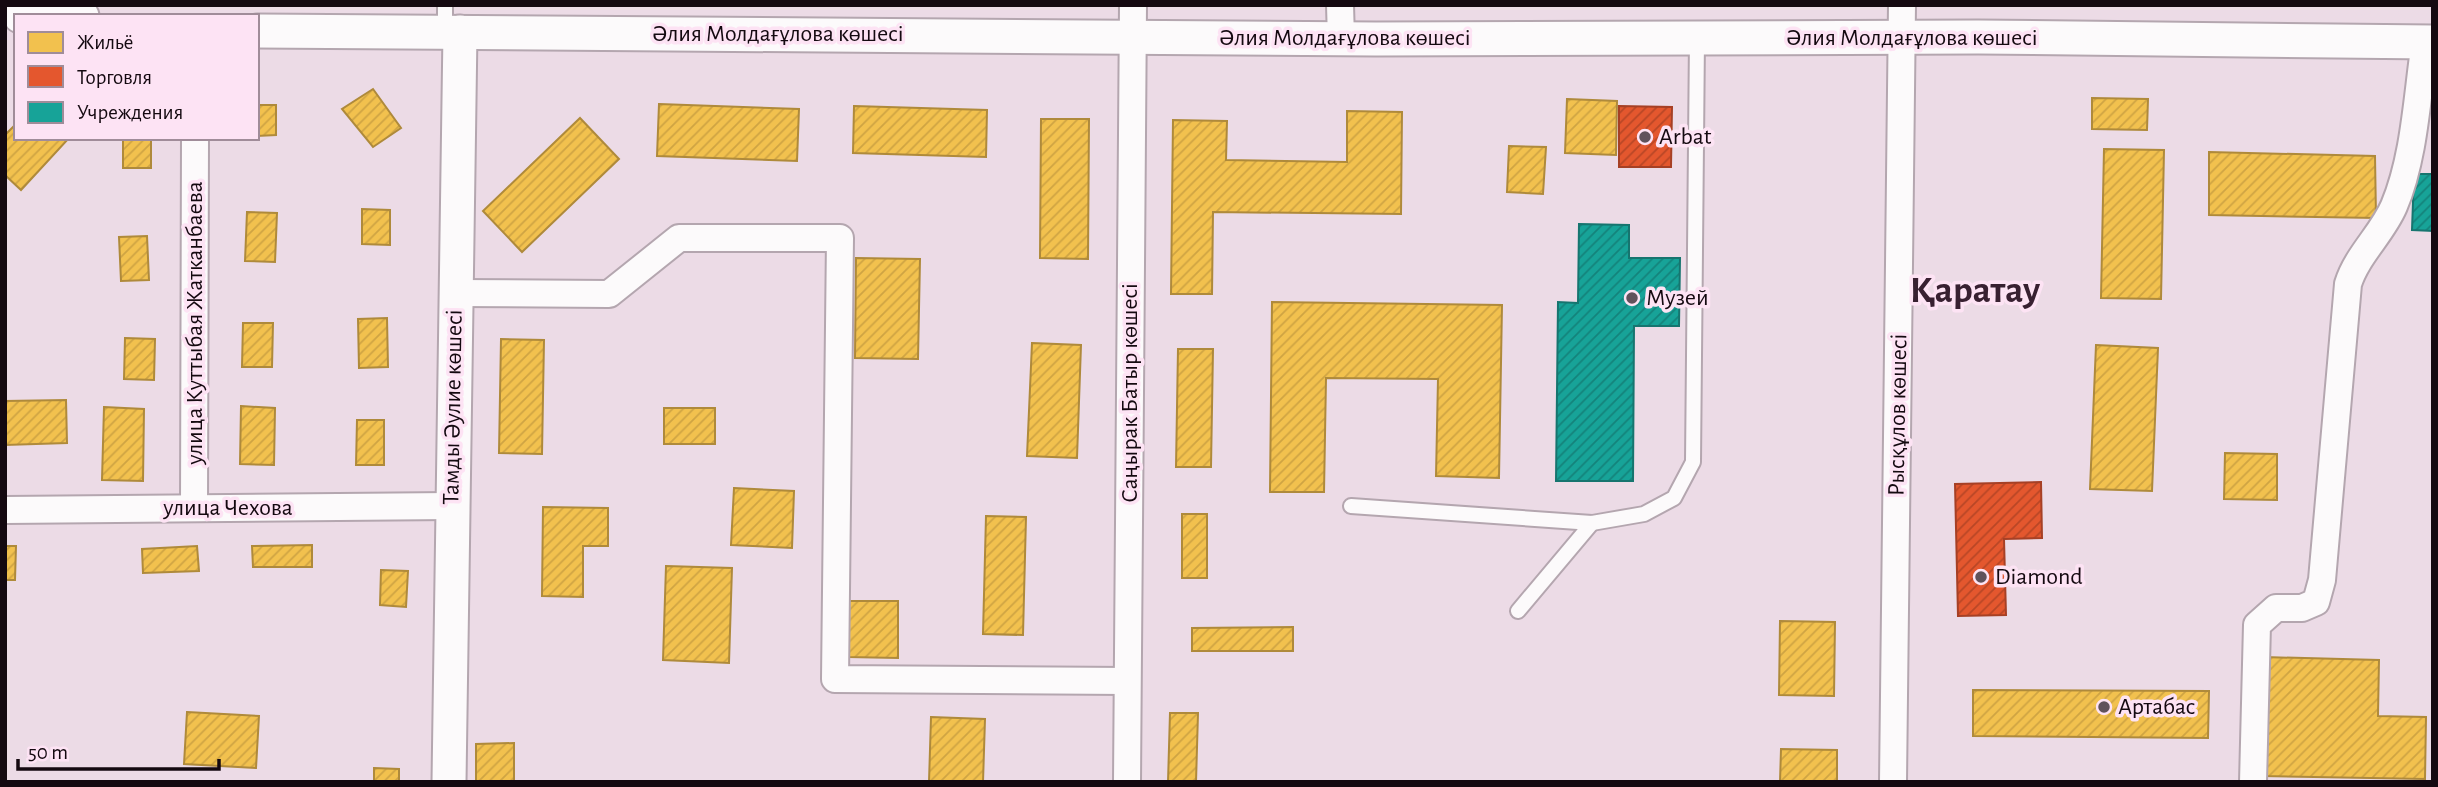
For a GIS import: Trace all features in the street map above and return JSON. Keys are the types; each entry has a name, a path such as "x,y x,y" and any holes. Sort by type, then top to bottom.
{"street":[{"path":"58,5 78,14"},
{"path":"1340,5 1341,39"},
{"name":"Рысқұлов көшесі","path":"1892,782 1902,5"},
{"name":"Әлия Молдағұлова көшесі","path":"259,32 450,23 1133,21 1341,39 1902,38 2429,42"},
{"name":"Саңырак Батыр көшесі","path":"1127,782 1133,21"},
{"name":"Тамды Әулие көшесі","path":"449,782 455,293 450,23"},
{"path":"2253,782 2257,625 2276,608 2302,608 2316,601 2322,580 2348,284 2352,269 2379,235 2403,181 2429,42"},
{"name":"улица Куттыбая Жатканбаева","path":"194,508 195,140"},
{"path":"455,293 609,294 679,238 840,238 835,678 1128,681"},
{"name":"улица Чехова","path":"5,510 452,506"}],"lane":[{"path":"1351,506 1592,523 1644,514 1674,498 1693,462 1697,38"},
{"path":"1518,611 1592,523"}],"building: Жильё":[{"path":"373,89 401,128 373,147 342,109"},
{"path":"2092,98 2148,99 2147,130 2092,129"},
{"path":"1567,99 1617,101 1616,155 1565,153"},
{"path":"659,104 799,109 797,161 657,156"},
{"path":"259,105 276,105 276,135 259,136"},
{"path":"854,106 987,110 986,157 853,153"},
{"path":"1347,111 1402,112 1401,214 1213,212 1212,294 1171,294 1173,120 1227,121 1226,160 1347,162"},
{"path":"580,118 619,159 522,252 483,211"},
{"path":"1041,119 1089,119 1088,259 1040,258"},
{"path":"14,126 14,140 67,140 21,190 5,175 5,135"},
{"path":"123,140 151,140 151,168 123,168"},
{"path":"1509,146 1546,147 1543,194 1507,192"},
{"path":"2104,149 2164,150 2161,299 2101,298"},
{"path":"2209,152 2375,156 2376,218 2209,215"},
{"path":"362,209 390,210 390,245 362,244"},
{"path":"247,212 277,213 275,262 245,261"},
{"path":"147,236 149,280 121,281 119,237"},
{"path":"856,258 920,259 918,359 855,358"},
{"path":"1272,302 1502,305 1499,478 1436,476 1438,379 1326,378 1324,492 1270,492"},
{"path":"387,318 388,367 359,368 358,319"},
{"path":"243,323 273,323 272,367 242,367"},
{"path":"125,338 155,339 154,380 124,379"},
{"path":"501,339 544,340 542,454 499,453"},
{"path":"1032,343 1081,345 1077,458 1027,456"},
{"path":"2096,345 2158,348 2152,491 2090,489"},
{"path":"1178,349 1213,349 1211,467 1176,467"},
{"path":"66,400 67,443 5,445 5,401"},
{"path":"241,406 275,408 274,465 240,464"},
{"path":"104,407 144,409 143,481 102,480"},
{"path":"664,408 715,408 715,444 664,444"},
{"path":"357,420 384,420 384,465 356,465"},
{"path":"2225,453 2277,454 2277,500 2224,499"},
{"path":"734,488 794,491 792,548 731,545"},
{"path":"543,507 608,508 608,546 583,546 583,597 542,596"},
{"path":"1182,514 1207,514 1207,578 1182,578"},
{"path":"986,516 1026,517 1023,635 983,634"},
{"path":"312,545 312,567 253,567 252,546"},
{"path":"5,546 16,546 15,580 5,580"},
{"path":"197,546 199,571 143,573 142,549"},
{"path":"666,566 732,568 729,663 663,660"},
{"path":"381,570 408,571 406,607 380,605"},
{"path":"848,601 898,601 898,658 848,657"},
{"path":"1780,621 1835,622 1834,696 1779,695"},
{"path":"1293,627 1293,651 1192,651 1192,628"},
{"path":"2264,657 2379,660 2378,716 2426,717 2425,779 2262,776"},
{"path":"1973,690 2209,691 2208,738 1973,736"},
{"path":"187,712 259,716 256,768 184,764"},
{"path":"1170,713 1198,713 1196,782 1168,782"},
{"path":"931,717 985,719 983,782 929,782"},
{"path":"514,743 514,782 476,782 476,744"},
{"path":"1781,749 1837,750 1837,782 1780,782"},
{"path":"374,768 399,769 399,782 374,782"}],"building: Торговля":[{"name":"Arbat","path":"1619,106 1672,107 1671,167 1619,167"},
{"name":"Diamond","path":"2041,482 2042,538 2004,539 2006,615 1958,616 1955,484"}],"building: Учреждения":[{"path":"2414,174 2433,174 2433,231 2412,230"},
{"path":"1579,224 1629,225 1629,258 1680,258 1679,326 1634,326 1633,481 1556,481 1558,302 1578,303"}],"place":[{"name":"Arbat","path":"1645,137"},
{"name":"Музей","path":"1632,298"},
{"name":"Diamond","path":"1981,577"},
{"name":"Артабас","path":"2104,707"}],"district":[{"name":"Қаратау","path":"1975,291"}]}
